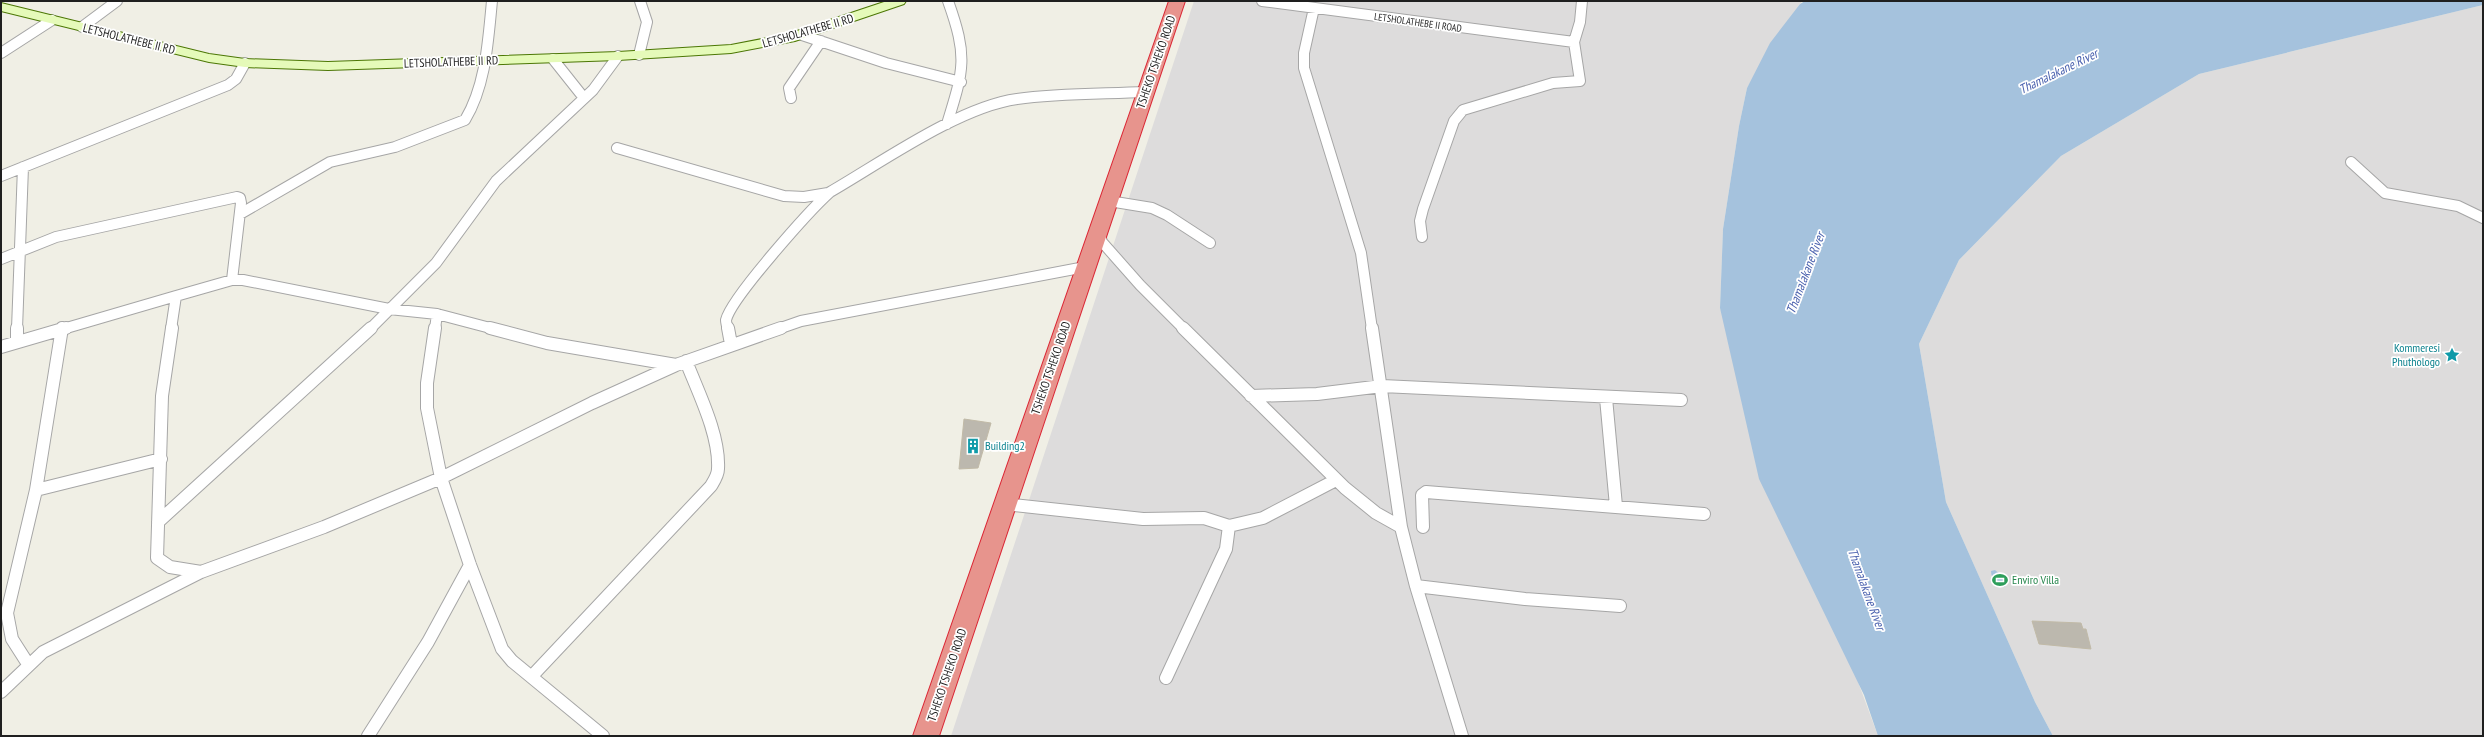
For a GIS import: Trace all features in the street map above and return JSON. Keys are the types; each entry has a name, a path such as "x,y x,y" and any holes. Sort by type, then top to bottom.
{"highway":[{"name":"TSHEKO TSHEKO ROAD","path":"926,736 1177,1"}],"street":[{"path":"82,27 117,1"},
{"path":"240,214 330,162 395,147 465,120 470,114 476,97 484,60 492,1"},
{"path":"639,55 648,31 648,21 640,1"},
{"name":"LETSHOLATHEBE II RD","path":"1,7 176,51 245,63 328,66 553,59 731,49 802,35 900,1"},
{"path":"947,124 961,82 965,57 963,42 948,1"},
{"name":"LETSHOLATHEBE II ROAD","path":"1262,1 1314,8 1329,5 1574,42"},
{"path":"1422,238 1420,221 1423,209 1457,116 1468,107 1524,91 1553,83 1580,81 1574,42 1580,22 1582,1"},
{"path":"1314,8 1304,53 1304,68 1361,253 1382,386 1401,527 1416,586 1462,736"},
{"path":"1,53 52,20"},
{"path":"802,35 886,63 961,82"},
{"path":"791,98 789,88 821,41"},
{"path":"158,522 331,366 435,264 461,225 498,179 584,98 609,71 618,56"},
{"path":"553,59 584,98"},
{"path":"1,176 228,85 236,79 245,63"},
{"path":"731,344 726,321 735,302 814,206 830,192 947,124 990,106 1017,99 1145,92"},
{"path":"617,148 784,196 804,197 830,192"},
{"path":"2351,162 2386,193 2400,198 2458,206 2483,218"},
{"path":"17,342 23,167"},
{"path":"1,259 19,251 70,234 237,197 241,200 232,280"},
{"path":"1109,201 1152,208 1167,215 1210,243"},
{"path":"1099,230 1102,242 1140,285 1336,480 1361,503 1401,527"},
{"path":"1,692 28,664 62,642 201,572 324,526 441,478 592,403 681,363 731,344 802,321 1085,267"},
{"path":"1,347 62,328 232,280 389,309 437,314 548,342 681,363"},
{"path":"176,296 162,396 157,558 170,567 201,572"},
{"path":"437,314 426,397 441,478 470,566 502,650 512,661 603,736"},
{"path":"28,664 12,639 7,613 36,490 62,328"},
{"path":"532,676 711,486 716,477 717,464 712,437 681,363"},
{"path":"1251,396 1312,396 1382,386 1606,398 1680,400"},
{"path":"1606,398 1616,506"},
{"path":"36,490 161,459"},
{"path":"1004,504 1135,519 1204,518 1229,526 1249,523 1263,518 1336,480"},
{"path":"1423,527 1422,495 1426,492 1704,514"},
{"path":"1166,678 1226,549 1229,526"},
{"path":"368,736 428,642 470,566"},
{"path":"1416,586 1525,598 1620,606"}],"shaded area":[{"path":"1194,1 1802,1 1747,88 1739,126 1723,229 1720,308 1878,736 951,736"},
{"path":"2483,5 2483,736 2053,736 2035,702 1946,502 1919,344 1959,260 2061,156 2199,74"}],"water":[{"name":"Thamalakane River","path":"1805,1 2483,1 2483,5 2199,74 2061,156 1959,260 1919,344 1946,502 2035,702 2053,736 1878,736 1864,695 1759,479 1720,308 1723,229 1739,126 1747,88 1770,43 1800,4"},
{"name":"Enviro Villa","path":"1995,570 2004,578 2005,587 1997,584 1993,579 1991,571"}],"building":[{"name":"Building2","path":"964,419 991,423 978,468 959,469"},
{"name":"Enviro Villa","path":"2032,621 2081,623 2083,629 2086,629 2091,649 2039,644"}],"place":[{"name":"Kommeresi Phuthologo","path":"2452,355"},
{"name":"Building2","path":"973,446"},
{"name":"Enviro Villa","path":"2000,580"}]}
